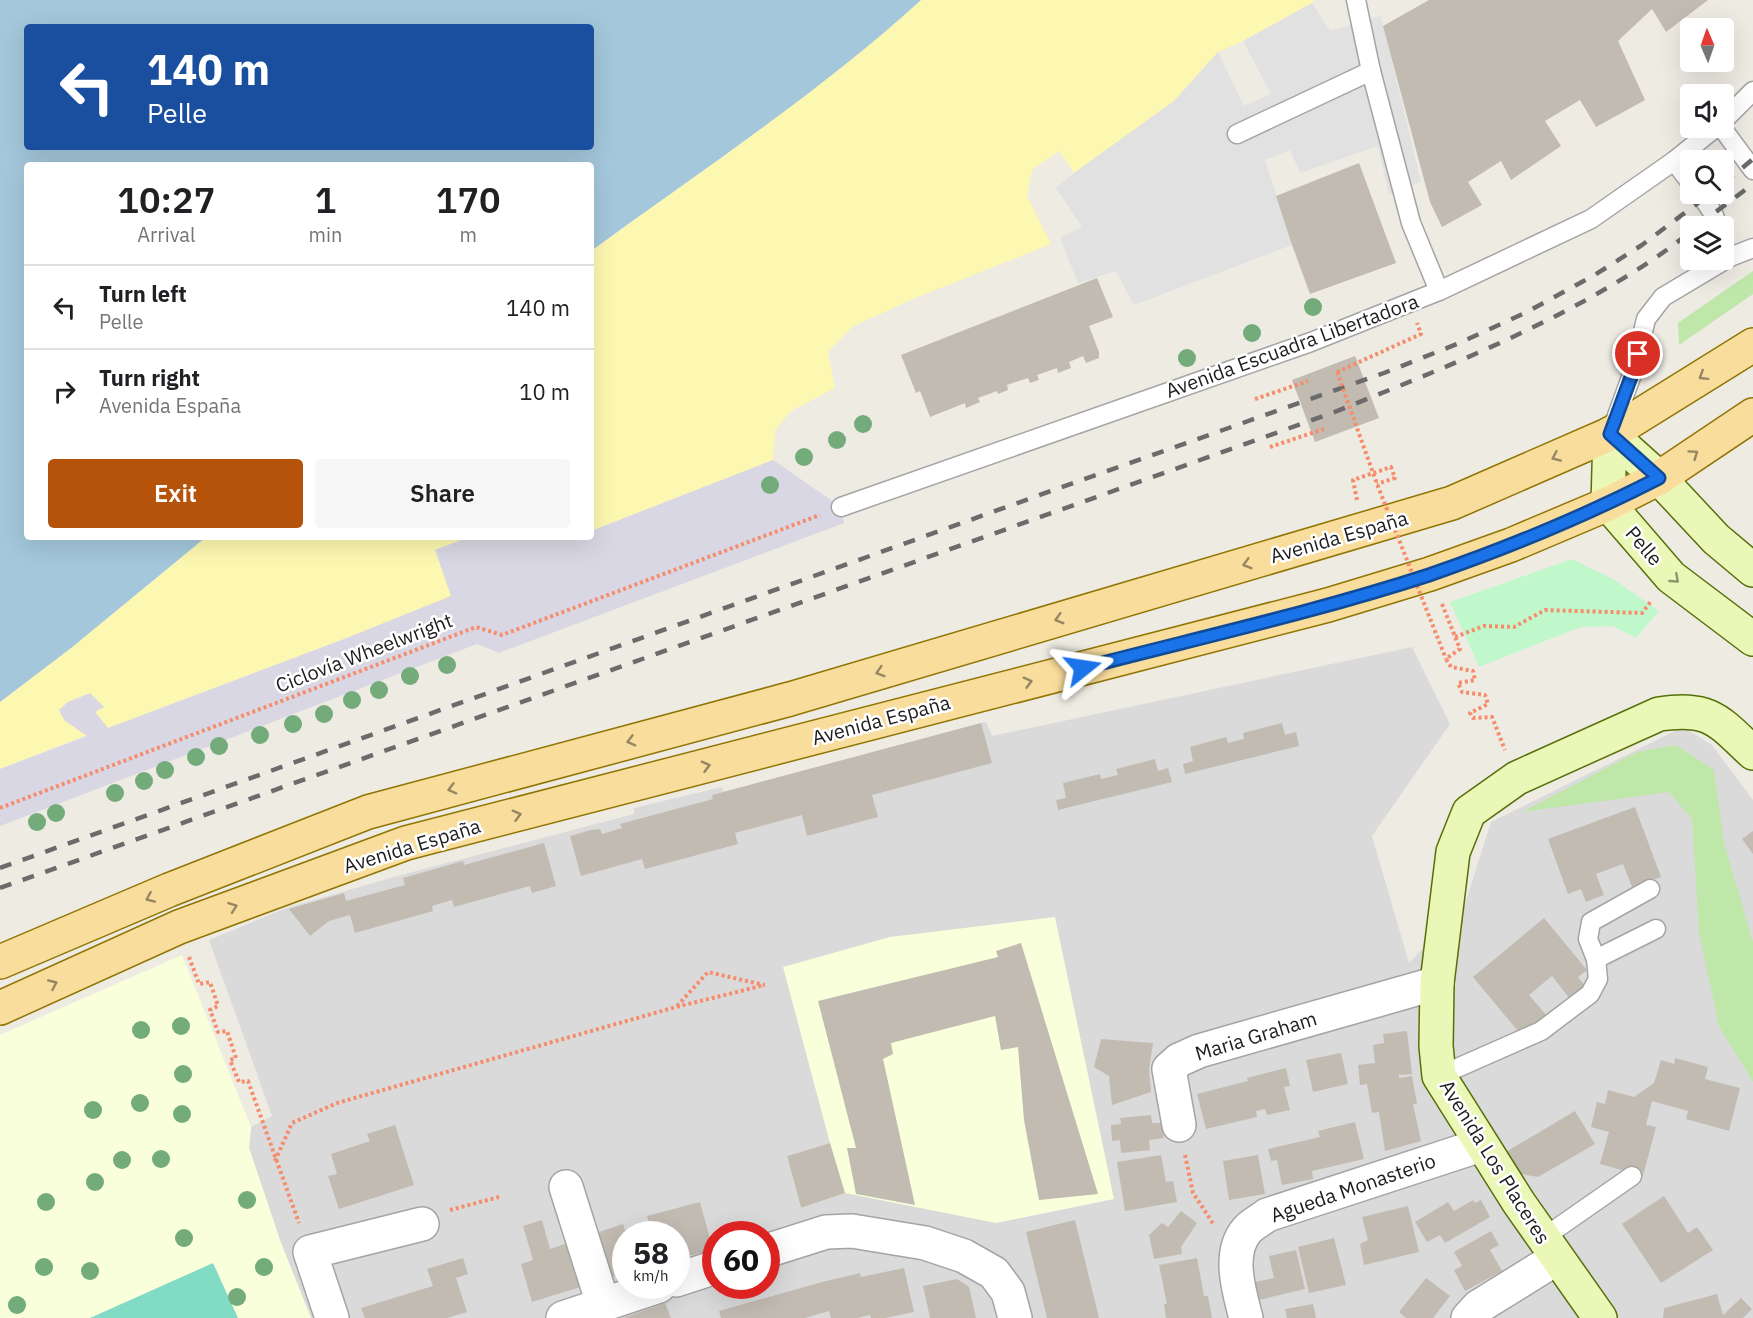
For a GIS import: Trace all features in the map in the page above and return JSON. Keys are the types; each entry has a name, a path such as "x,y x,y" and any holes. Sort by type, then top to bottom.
{"main road":[{"name":"Avenida España","path":"0,962 169,890 368,812 790,699 1452,503 1610,434 1753,345"},
{"name":"Avenida España","path":"0,1008 179,927 406,843 1328,605 1430,574 1511,545 1608,504 1659,478 1753,416"},
{"path":"1610,434 1659,478 1716,539 1753,570"},
{"path":"1608,504 1610,434"},
{"name":"Pelle","path":"1608,504 1671,577 1753,639"},
{"name":"Avenida Los Placeres","path":"1600,1318 1481,1145 1439,1076 1436,1046 1437,983 1453,852 1469,812 1517,778 1659,714 1682,711 1705,714 1723,724 1753,753"}],"street":[{"name":"Maria Graham","path":"1179,1125 1169,1069 1179,1060 1199,1051 1437,983"},
{"name":"Agueda Monasterio","path":"1234,1257 1246,1230 1266,1215 1481,1145"},
{"path":"566,1187 585,1313 623,1299"},
{"path":"332,1318 310,1252 423,1224"},
{"path":"780,1247 826,1232 852,1231 925,1243 964,1256 994,1274 1011,1305"},
{"path":"1468,1318 1478,1307 1550,1248"},
{"path":"1234,1257 1246,1318"}],"lane":[{"path":"1356,0 1371,71 1411,223 1439,291"},
{"path":"1237,134 1371,71"},
{"path":"1734,110 1753,91"},
{"name":"Avenida Escuadra Libertadora","path":"841,507 1311,342 1439,291 1591,219 1674,161 1703,138"},
{"path":"1729,138 1753,170"},
{"path":"1674,161 1680,169"},
{"path":"1734,249 1753,248"},
{"path":"1610,434 1634,369 1646,319 1663,297 1700,270"},
{"path":"1439,1076 1541,1031 1590,994 1598,979 1596,959 1588,939 1591,922 1650,889"},
{"path":"1596,959 1656,929"},
{"path":"1550,1248 1632,1176"}],"path":[{"path":"1410,303 1421,334 1337,372 1377,484 1446,659 1451,667 1473,671 1475,680 1458,683 1462,692 1485,694 1488,704 1470,713 1473,718 1492,717 1517,778"},
{"path":"1255,399 1308,381"},
{"path":"1270,447 1324,429"},
{"path":"1353,480 1391,467 1395,478 1377,484"},
{"name":"Ciclovía Wheelwright","path":"0,808 476,627 502,635 841,507"},
{"path":"1446,659 1460,649 1455,637 1484,626 1514,627 1545,610 1642,613 1671,577"},
{"path":"179,927 199,984 210,982 218,1006 210,1010 218,1032 227,1031 236,1058 230,1060 239,1082 248,1081 275,1161 310,1252"},
{"path":"275,1161 292,1123 337,1103 676,1007 765,985 708,972 676,1007"},
{"path":"1179,1125 1193,1193 1234,1257"},
{"path":"423,1224 443,1212 499,1197"}],"shaded area":[{"path":"1312,3 1330,31 1381,16 1421,182 1389,195 1378,146 1300,173 1290,150 1265,160 1292,245 1134,305 1116,271 1078,283 1060,238 1082,227 1056,188 1174,101 1218,52 1244,106 1271,94 1243,41"},
{"path":"773,460 841,507 844,523 499,653 477,644 0,826 0,769 87,736 64,720 59,710 68,702 90,693 104,707 95,712 108,728 451,596 435,550 461,540 594,540 594,530"},
{"path":"1412,647 1450,724 1372,836 1409,963 1465,904 1491,822 1683,727 1712,745 1753,800 1753,1318 311,1318 281,1243 249,1148 251,1127 272,1116 209,940 286,908 401,875 634,814 634,808 722,787 724,792 986,722 992,736"},
{"path":"1055,917 1114,1199 996,1223 845,1193 801,1208 787,1156 830,1143 783,967 890,937"},
{"path":"182,955 251,1127 249,1148 281,1243 311,1318 0,1318 0,1035"}],"green space":[{"path":"1753,271 1753,294 1679,345 1678,323"},
{"path":"1572,559 1613,579 1659,611 1636,638 1613,626 1581,627 1479,667 1450,602"},
{"path":"1676,745 1714,770 1724,843 1753,942 1753,1082 1719,1026 1699,933 1692,819 1669,792 1522,812 1637,752"},
{"path":"213,1263 238,1318 90,1318"}],"sand":[{"path":"921,0 1314,0 1243,41 1218,52 1174,101 1074,173 1059,151 1032,170 1027,196 1051,244 913,299 852,327 828,352 835,388 791,411 775,430 773,460 594,530 594,249 739,145 887,30"},
{"path":"202,540 461,540 436,550 452,596 108,728 95,712 103,707 64,720 87,735 0,769 0,702 71,648"}],"water":[{"path":"0,0 921,0 801,99 594,249 594,162 24,162 24,540 202,540 71,648 0,702"}],"building":[{"path":"1429,0 1708,0 1684,18 1680,18 1680,21 1666,32 1652,9 1618,41 1645,100 1596,127 1580,100 1545,121 1561,146 1511,180 1501,161 1468,182 1482,205 1442,227 1430,202 1383,26"},
{"path":"1359,163 1396,263 1310,294 1276,196"},
{"path":"1097,278 1113,317 1089,326 1099,358 1086,363 1083,356 1069,362 1071,368 1058,373 1057,368 1037,375 1039,380 1030,383 1028,378 1007,385 1008,390 998,394 997,391 978,398 980,402 966,408 965,403 930,417 920,391 916,393 901,355"},
{"path":"1355,356 1379,418 1315,442 1292,380"},
{"path":"981,723 992,763 872,795 878,817 807,836 802,815 735,833 738,844 645,869 642,859 581,876 570,836 600,829 602,834 622,828 620,824 713,799 712,795"},
{"path":"1282,723 1285,735 1296,732 1299,746 1185,774 1183,764 1193,761 1190,747 1226,737 1228,743 1244,739 1243,733"},
{"path":"1155,759 1158,771 1168,768 1172,782 1058,810 1056,800 1066,798 1063,783 1100,774 1101,779 1118,775 1116,769"},
{"path":"1635,807 1661,877 1632,887 1623,864 1596,874 1604,895 1586,902 1581,889 1568,894 1548,839"},
{"path":"1753,831 1753,854 1742,839"},
{"path":"544,843 556,886 532,893 530,886 454,907 452,900 432,906 433,911 355,933 350,915 329,921 310,936 289,909 344,893 346,901 405,885 403,878 463,861 464,865"},
{"path":"1544,918 1587,970 1578,977 1585,986 1570,999 1552,976 1529,995 1547,1016 1522,1036 1473,977"},
{"path":"1021,943 1098,1194 1039,1200 1024,1120 1018,1047 1001,1050 995,1016 891,1043 893,1054 883,1059 915,1205 856,1194 847,1148 856,1148 818,1001 998,957 996,951"},
{"path":"1407,1031 1412,1074 1399,1075 1399,1078 1412,1076 1417,1104 1413,1104 1421,1141 1385,1151 1379,1112 1372,1113 1367,1084 1360,1085 1358,1065 1375,1063 1373,1045 1384,1043 1383,1034"},
{"path":"1101,1039 1153,1043 1149,1069 1151,1092 1112,1105 1109,1076 1094,1067"},
{"path":"1341,1053 1348,1084 1313,1092 1306,1060"},
{"path":"1675,1058 1708,1067 1705,1079 1740,1088 1729,1131 1686,1119 1688,1111 1652,1101 1646,1125 1656,1127 1643,1176 1600,1164 1609,1132 1591,1127 1597,1102 1605,1104 1608,1090 1634,1097 1654,1083 1661,1060 1674,1064"},
{"path":"1286,1068 1290,1086 1284,1087 1290,1110 1267,1115 1265,1109 1256,1111 1257,1117 1206,1129 1197,1094 1248,1081 1247,1078"},
{"path":"1575,1111 1595,1144 1538,1177 1516,1173 1504,1153"},
{"path":"1151,1115 1152,1123 1162,1123 1164,1138 1149,1140 1150,1150 1121,1153 1120,1140 1112,1141 1111,1125 1121,1124 1120,1118"},
{"path":"1355,1122 1364,1159 1312,1171 1313,1179 1282,1185 1277,1160 1271,1161 1268,1149 1320,1137 1318,1131"},
{"path":"395,1125 414,1185 339,1209 328,1176 337,1174 331,1154 370,1141 367,1134"},
{"path":"830,1143 845,1193 801,1208 787,1156"},
{"path":"1161,1155 1166,1182 1173,1181 1177,1202 1125,1211 1117,1162"},
{"path":"1258,1155 1265,1194 1229,1200 1223,1161"},
{"path":"1664,1196 1688,1233 1697,1227 1713,1250 1661,1283 1622,1224"},
{"path":"1473,1200 1475,1203 1481,1200 1490,1217 1445,1243 1440,1235 1427,1242 1415,1222 1448,1202 1454,1211"},
{"path":"700,1202 705,1221 702,1221 702,1253 690,1256 690,1221 648,1221 647,1216"},
{"path":"1408,1206 1419,1252 1364,1265 1360,1244 1368,1240 1362,1217"},
{"path":"1181,1211 1197,1223 1181,1247 1182,1254 1154,1259 1149,1235 1162,1223 1168,1227"},
{"path":"542,1220 550,1249 574,1241 587,1285 532,1302 521,1264 533,1260 523,1226"},
{"path":"1075,1220 1099,1318 1047,1318 1026,1232"},
{"path":"612,1228 612,1276 609,1277 596,1233"},
{"path":"1491,1231 1499,1245 1490,1250 1502,1271 1465,1291 1454,1270 1462,1266 1454,1252"},
{"path":"1334,1238 1346,1285 1309,1293 1298,1247"},
{"path":"1296,1250 1305,1289 1259,1300 1255,1282 1274,1278 1269,1256"},
{"path":"463,1258 468,1274 456,1278 467,1312 447,1318 365,1318 361,1308 433,1286 427,1269"},
{"path":"1197,1258 1204,1296 1208,1296 1212,1318 1166,1318 1164,1304 1167,1304 1159,1265"},
{"path":"904,1268 914,1312 885,1318 871,1318 870,1315 857,1318 831,1318 829,1311 805,1318 721,1318 719,1311 762,1299 780,1299 780,1294 822,1282 860,1273 861,1277"},
{"path":"1426,1278 1450,1296 1433,1318 1406,1318 1399,1312"},
{"path":"957,1279 969,1287 976,1318 930,1318 923,1286"},
{"path":"1717,1294 1723,1315 1741,1298 1752,1309 1743,1318 1663,1318 1664,1308"},
{"path":"665,1303 671,1318 623,1318"},
{"path":"1313,1304 1316,1318 1287,1318 1285,1309"}],"railway":[{"path":"1734,175 1753,159"},
{"path":"1710,216 1753,184"},
{"path":"0,868 1384,373 1457,344 1527,312 1593,276 1642,245 1697,204"},
{"path":"0,888 1332,413 1466,358 1531,328 1595,295 1680,240"}],"route":[{"path":"1083,668 1328,605 1430,574 1511,545 1608,504 1659,478 1610,434 1638,354"}]}
